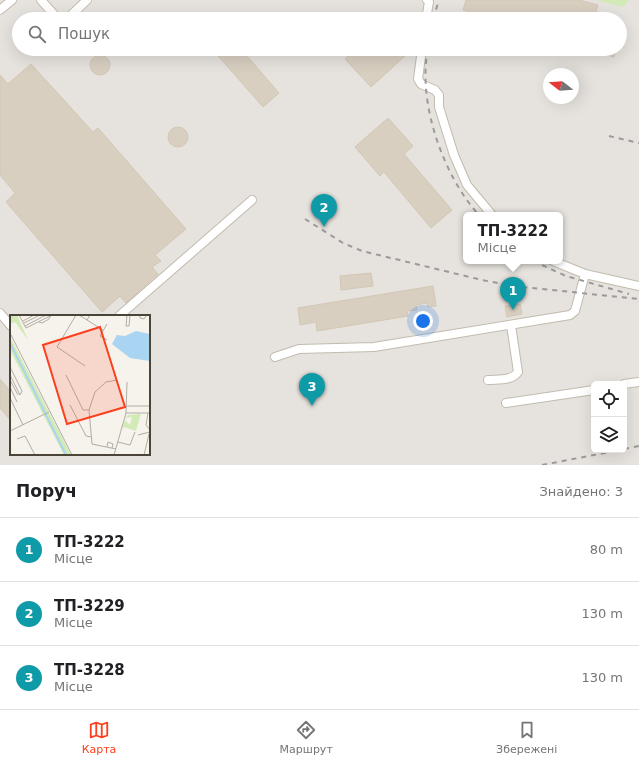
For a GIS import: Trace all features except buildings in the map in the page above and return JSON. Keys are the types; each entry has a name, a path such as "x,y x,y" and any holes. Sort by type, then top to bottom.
{"lane":[{"path":"0,10 12,0"},
{"path":"41,0 52,12"},
{"path":"74,12 87,0"},
{"path":"427,0 429,2 427,12"},
{"path":"421,56 418,79 421,84 435,90 439,95 439,107 454,155 467,184 490,212"},
{"path":"121,315 252,200"},
{"path":"560,264 585,274 639,286"},
{"path":"275,357 299,349 364,348 511,325 573,313 585,274"},
{"path":"0,313 10,325"},
{"path":"488,380 510,378 516,376 518,372 511,325"},
{"path":"627,384 639,382"},
{"path":"506,403 591,390"}],"shaded area":[{"path":"0,0 639,0 639,465 0,465"}],"green space":[{"path":"596,0 633,0 627,1 624,7"}],"railway":[{"path":"435,12 439,0"},
{"path":"427,56 426,91 436,137 454,180 477,212"},
{"path":"609,136 639,143"},
{"path":"305,219 343,243 362,251 482,280 513,286 639,299"},
{"path":"540,264 566,276 629,294"},
{"path":"627,448 639,446"},
{"path":"542,465 604,453"}],"place":[{"name":"ТП-3229","path":"324,227"},
{"name":"ТП-3222","path":"513,310"},
{"name":"ТП-3228","path":"312,406"}]}
